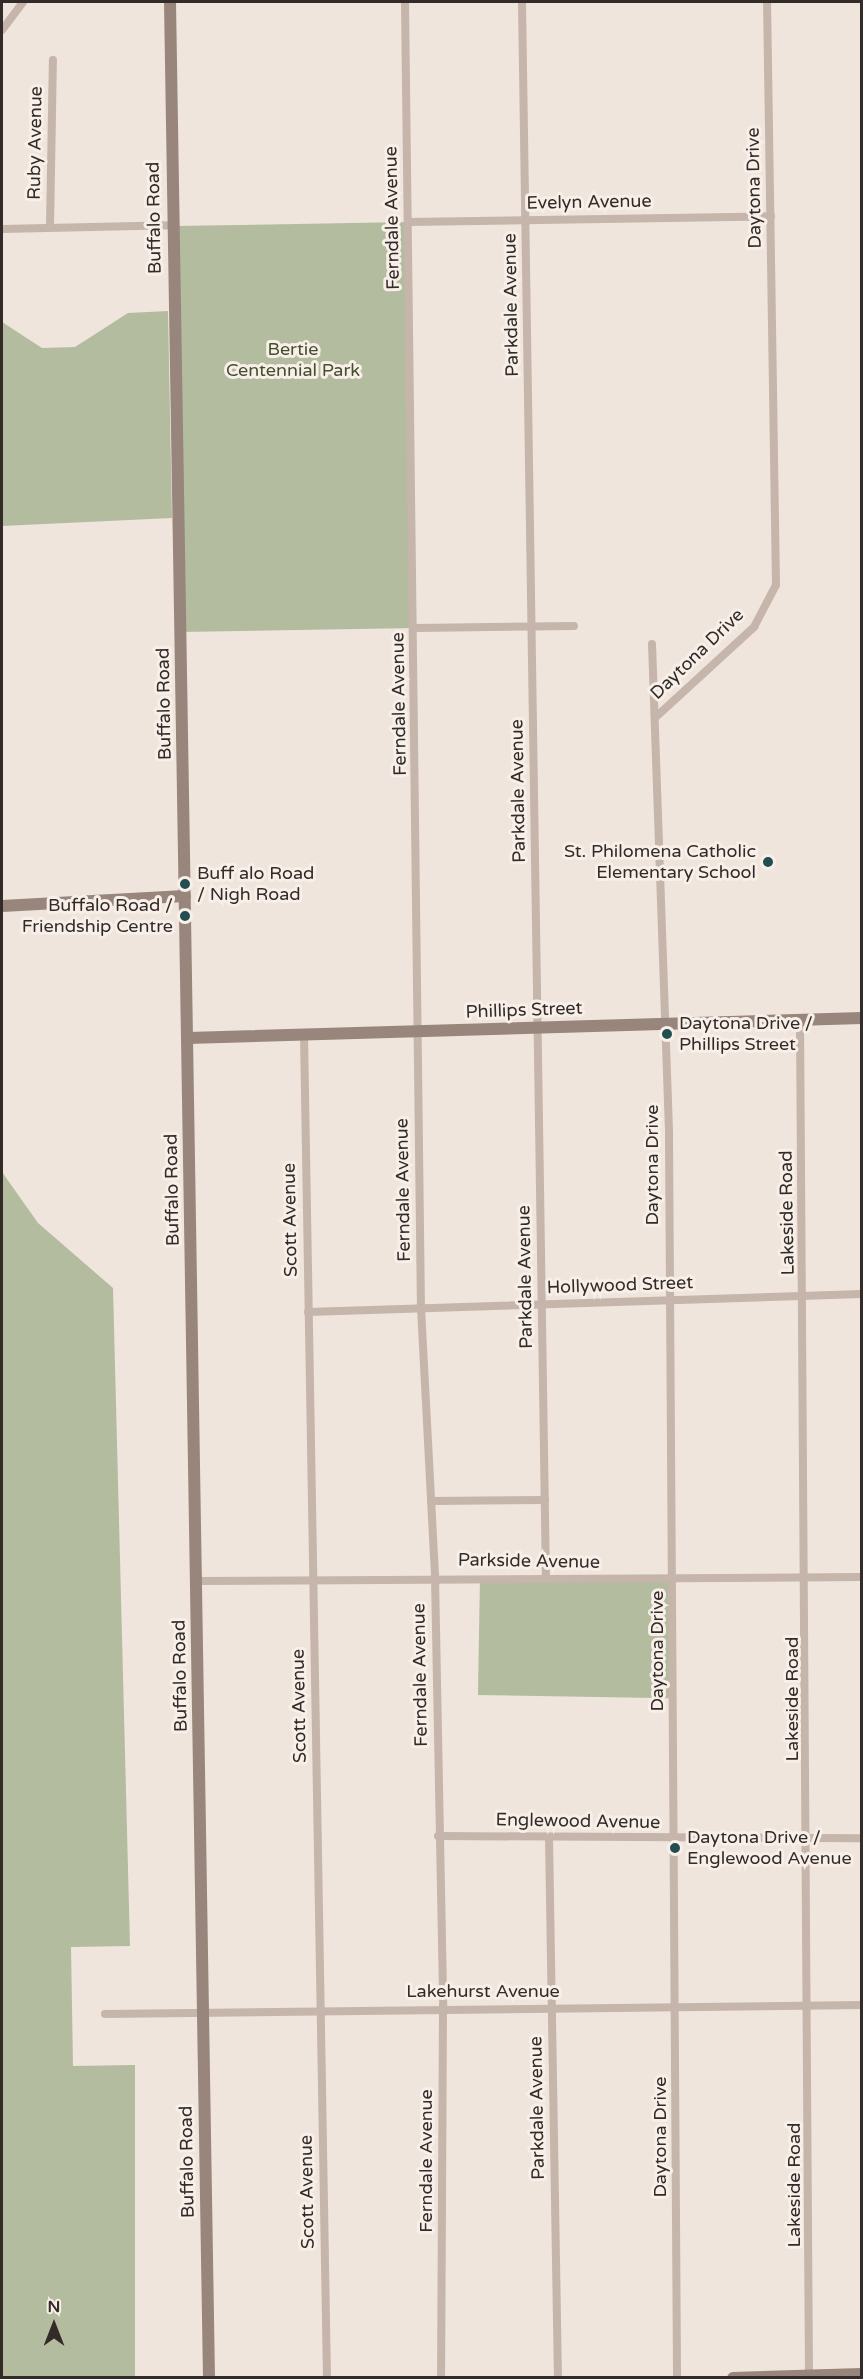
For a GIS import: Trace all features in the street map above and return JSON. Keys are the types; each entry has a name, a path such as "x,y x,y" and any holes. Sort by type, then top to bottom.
{"street":[{"path":"2,30 23,2"},
{"name":"Buffalo Road","path":"170,2 209,2378"},
{"name":"Ferndale Avenue","path":"405,2 421,1308 435,1577 438,1836 443,2006 441,2378"},
{"name":"Parkdale Avenue","path":"522,2 546,1579"},
{"name":"Daytona Drive","path":"677,2378 675,1839 667,1024 657,716 754,627 776,585 767,2"},
{"name":"Ruby Avenue","path":"50,227 53,60"},
{"name":"Evelyn Avenue","path":"408,222 771,216"},
{"path":"2,229 172,225"},
{"path":"414,628 574,626"},
{"path":"652,644 657,716"},
{"path":"2,906 185,896"},
{"name":"Phillips Street","path":"188,1038 861,1018"},
{"name":"Lakeside Road","path":"800,1020 808,1578 809,2377"},
{"name":"Scott Avenue","path":"304,1035 327,2378"},
{"name":"Hollywood Street","path":"308,1312 861,1294"},
{"path":"431,1501 545,1500"},
{"name":"Parkside Avenue","path":"196,1581 435,1577 546,1579 861,1577"},
{"name":"Englewood Avenue","path":"438,1836 675,1839 861,1838"},
{"name":"Parkdale Avenue","path":"549,1838 558,2378"},
{"name":"Lakehurst Avenue","path":"105,2014 320,2011 443,2006 861,2005"},
{"path":"733,2378 861,2374"}],"green space":[{"name":"Bertie Centennial Park","path":"408,222 415,628 180,632 173,226"},
{"path":"168,311 172,518 2,526 2,322 42,348 75,347 128,313"},
{"path":"2,1172 38,1223 113,1288 130,1946 71,1947 73,2066 135,2065 135,2377 2,2377"},
{"path":"480,1577 673,1580 671,1698 478,1695"}],"place":[{"name":"St. Philomena Catholic Elementary School","path":"768,862"},
{"name":"Buff alo Road / Nigh Road","path":"185,884"},
{"name":"Buffalo Road / Friendship Centre","path":"185,916"},
{"name":"Daytona Drive / Phillips Street","path":"667,1034"},
{"name":"Daytona Drive / Englewood Avenue","path":"675,1848"}]}
